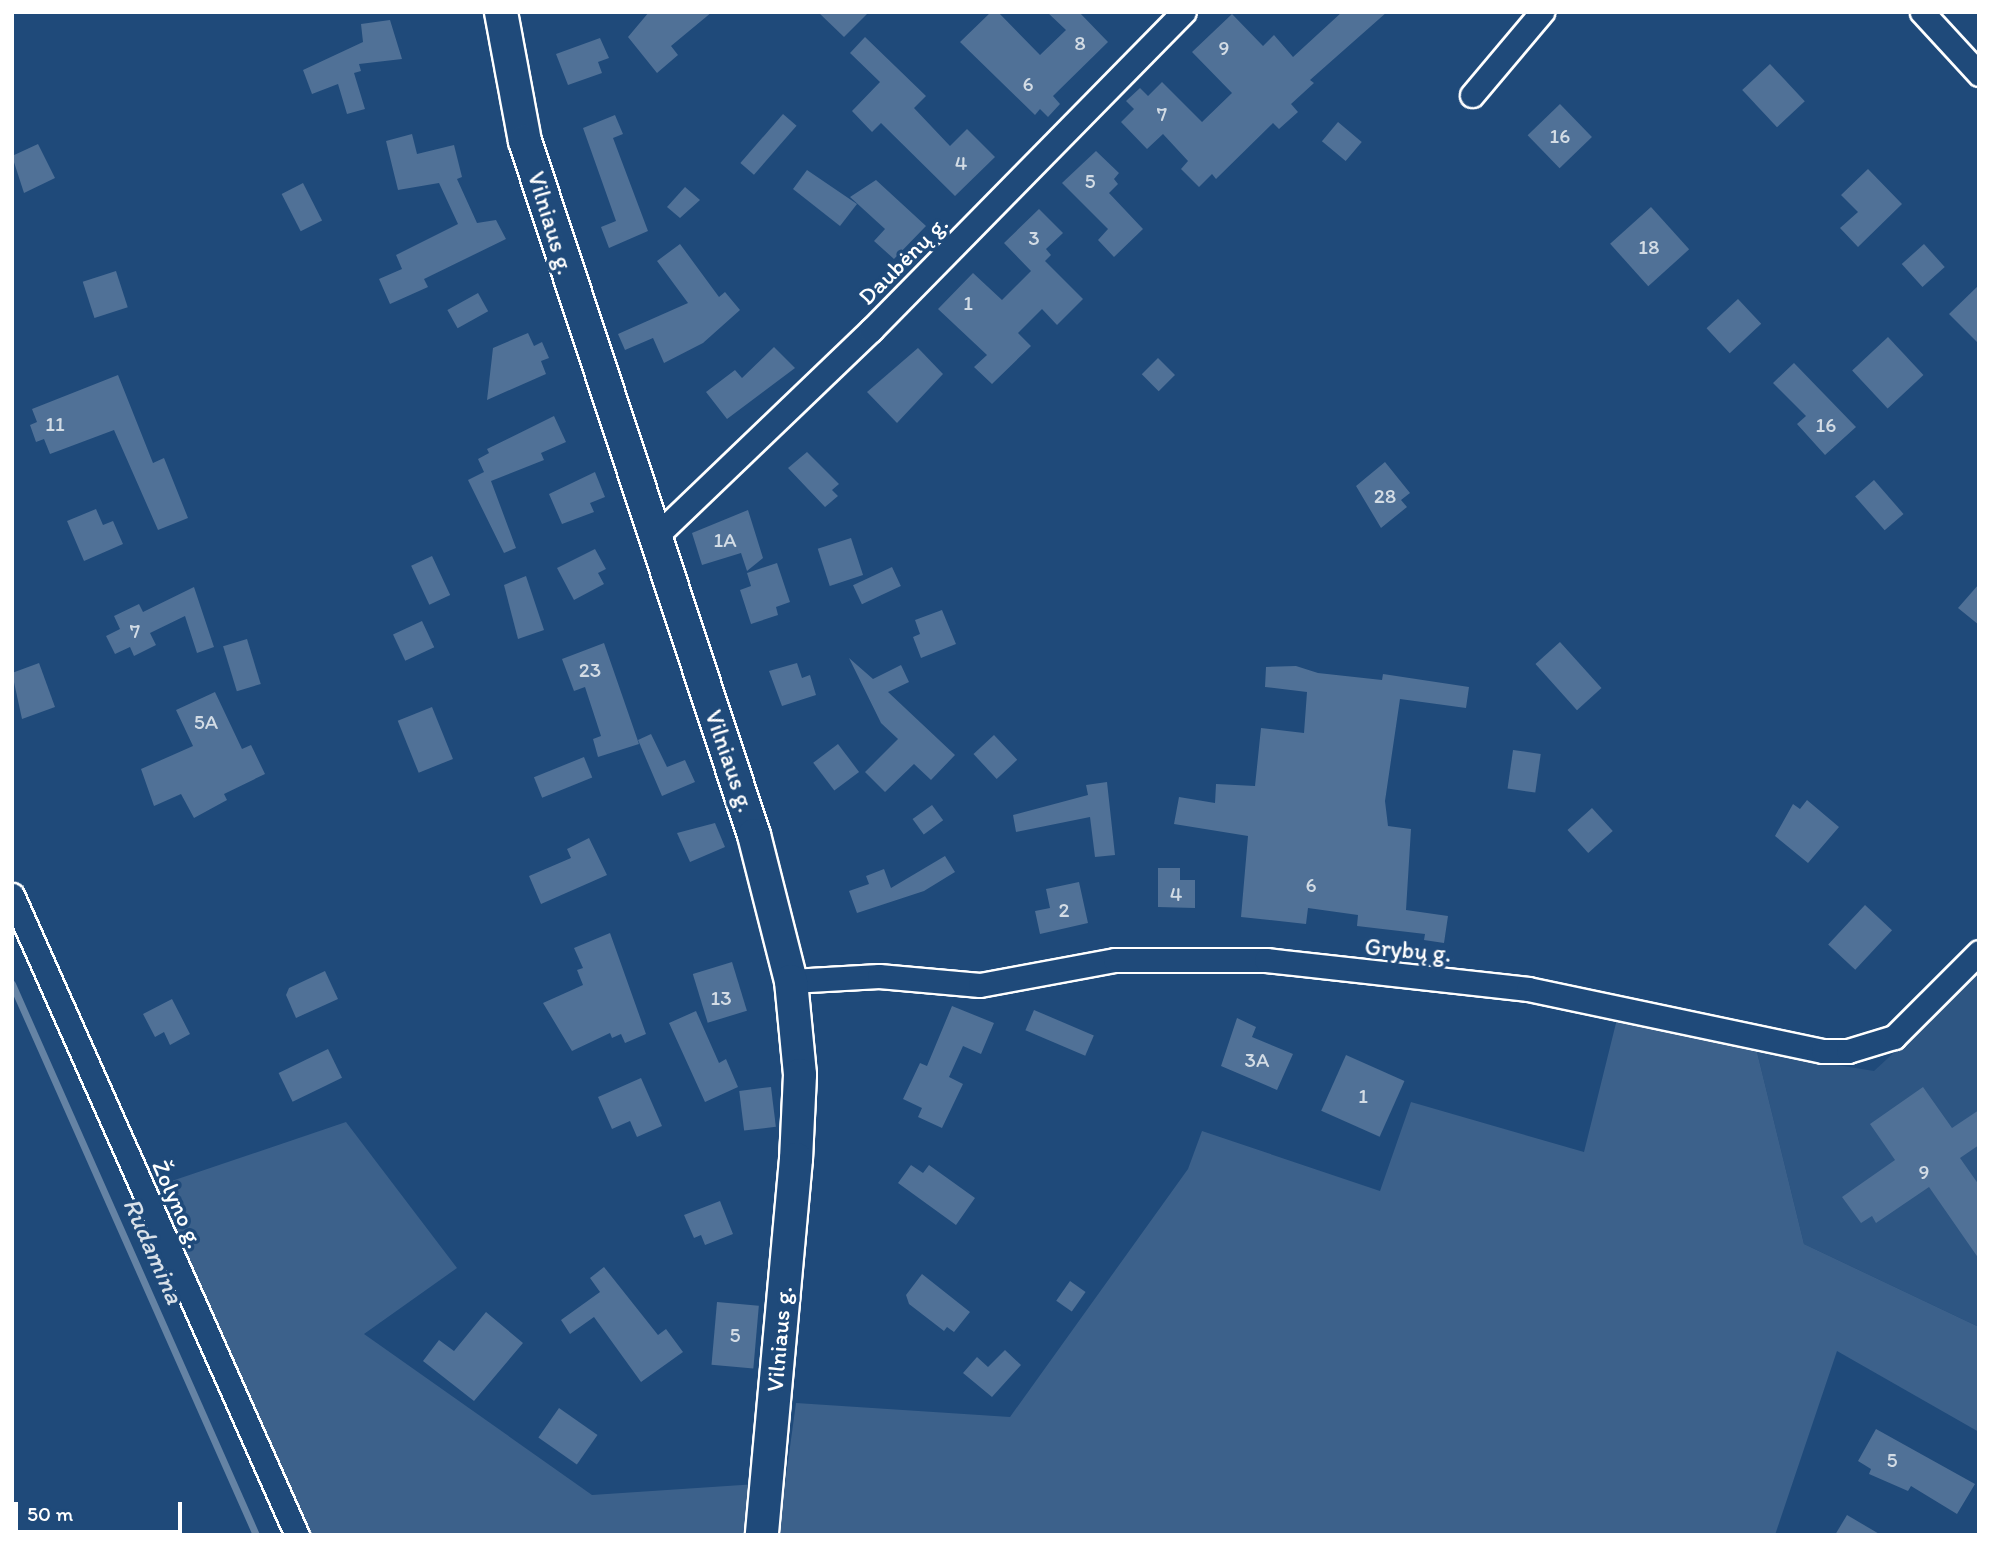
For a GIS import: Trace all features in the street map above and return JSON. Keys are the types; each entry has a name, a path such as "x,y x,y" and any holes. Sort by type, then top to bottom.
{"main road":[{"name":"Vilniaus g.","path":"501,12 525,141 754,835 791,981 800,1075 796,1159 762,1535"}],"street":[{"name":"Daubėnų g.","path":"654,538 871,330 1184,12"},
{"path":"1472,95 1542,12"},
{"path":"1922,12 1979,74"},
{"name":"Žolyno g.","path":"12,895 297,1535"},
{"name":"Grybų g.","path":"791,981 878,976 980,985 1115,960 1266,960 1528,989 1823,1051 1848,1051 1894,1037 1979,952"}],"shaded area":[{"path":"1979,974 1979,1327 1804,1244 1757,1052 1874,1071"},
{"path":"1617,1019 1757,1052 1804,1244 1979,1327 1979,1432 1837,1351 1775,1535 778,1535 796,1403 1010,1417 1188,1169 1202,1131 1380,1191 1411,1102 1584,1152"},
{"path":"346,1122 457,1268 364,1334 592,1495 757,1484 752,1535 302,1535 151,1188"}],"building":[{"path":"649,12 712,12 671,46 678,55 657,73 628,37"},
{"path":"818,12 869,12 844,37"},
{"path":"991,12 998,12 1040,55 1066,30 1047,12 1079,12 1108,42 1053,96 1060,104 1048,117 1040,109 1035,115 960,42"},
{"path":"1342,12 1387,12 1310,80 1314,83 1291,104 1298,112 1279,129 1273,123 1216,179 1212,174 1199,187 1181,169 1188,161 1163,134 1147,149 1121,122 1134,109 1126,101 1140,88 1148,96 1162,82 1202,122 1232,93 1192,52 1232,14 1263,46 1274,35 1293,57"},
{"path":"390,20 402,59 359,64 361,71 354,73 365,109 347,114 338,84 312,94 303,70 363,42 361,24"},
{"path":"865,37 926,96 914,108 950,146 967,129 995,157 955,196 881,123 872,132 852,111 880,82 850,53"},
{"path":"600,38 609,58 598,62 602,73 568,85 556,54"},
{"path":"1770,64 1805,101 1777,127 1742,90"},
{"path":"1560,104 1592,137 1560,168 1528,135"},
{"path":"783,114 797,126 754,175 740,163"},
{"path":"615,115 623,134 613,138 648,231 609,248 601,227 616,221 583,128"},
{"path":"1338,122 1362,142 1346,161 1322,141"},
{"path":"412,134 417,154 454,145 462,177 457,179 477,223 496,220 506,239 424,279 428,287 390,304 379,279 402,269 396,255 458,224 439,183 398,190 386,141"},
{"path":"38,144 55,178 24,193 12,156"},
{"path":"1096,151 1119,173 1114,179 1118,184 1109,193 1143,229 1114,257 1098,240 1108,229 1062,183"},
{"path":"1868,169 1902,204 1858,247 1840,228 1858,212 1841,195"},
{"path":"807,170 857,204 840,226 793,189"},
{"path":"876,180 926,226 894,259 874,241 885,229 850,197"},
{"path":"303,183 322,220 301,231 282,194"},
{"path":"685,187 700,200 680,218 667,207"},
{"path":"1651,207 1689,249 1648,286 1610,244"},
{"path":"1039,209 1063,233 1046,249 1051,255 1045,261 1083,299 1057,325 1042,309 1018,333 1031,346 992,384 974,367 987,355 938,309 973,273 1002,300 1031,271 1004,243"},
{"path":"680,244 719,297 725,292 740,310 703,343 664,363 653,338 625,350 618,334 688,303 657,261"},
{"path":"1924,244 1945,267 1922,287 1902,264"},
{"path":"116,271 128,307 94,318 83,282"},
{"path":"1979,285 1979,344 1949,314"},
{"path":"478,293 488,311 458,328 447,310"},
{"path":"1738,299 1761,324 1730,353 1707,328"},
{"path":"528,333 534,346 542,342 549,358 541,361 546,374 487,400 493,348"},
{"path":"1888,337 1923,375 1888,408 1852,370"},
{"path":"774,347 795,368 727,419 706,392 735,370 742,378"},
{"path":"918,348 943,374 897,423 867,392"},
{"path":"1158,358 1175,375 1159,391 1142,374"},
{"path":"1794,363 1856,427 1825,455 1797,424 1806,416 1773,383"},
{"path":"118,375 153,463 164,458 188,518 158,530 114,430 50,454 44,439 36,442 30,425 37,422 32,409"},
{"path":"554,416 566,442 541,453 544,460 491,481 516,548 504,553 468,480 484,472 478,459 489,453 487,449"},
{"path":"807,452 839,484 832,490 838,496 825,507 788,468"},
{"path":"1385,462 1410,493 1401,500 1407,507 1381,528 1356,486"},
{"path":"595,472 605,497 590,503 594,512 562,524 549,494"},
{"path":"1874,480 1904,514 1885,530 1855,496"},
{"path":"96,509 103,525 113,521 123,544 84,561 67,521"},
{"path":"748,510 763,558 747,571 741,553 702,565 692,533"},
{"path":"851,538 863,575 830,586 818,549"},
{"path":"595,549 606,569 598,573 604,584 574,600 557,568"},
{"path":"432,556 450,595 429,605 411,566"},
{"path":"777,563 790,602 776,607 778,615 751,624 740,590 751,586 747,573"},
{"path":"892,567 901,586 862,604 853,585"},
{"path":"526,576 544,630 518,639 504,585"},
{"path":"1979,584 1979,625 1958,608"},
{"path":"194,587 214,647 197,653 185,616 150,633 156,645 134,656 130,647 115,654 106,636 120,629 114,616 139,604 143,612"},
{"path":"942,610 956,644 921,658 913,637 920,634 915,620"},
{"path":"422,621 434,647 405,661 393,635"},
{"path":"247,639 261,684 237,691 223,646"},
{"path":"1560,642 1601,688 1577,710 1535,664"},
{"path":"604,643 639,744 598,757 593,739 601,736 585,687 574,691 562,659"},
{"path":"849,658 873,679 901,665 909,682 888,692 955,755 931,780 914,764 885,792 865,772 898,739 881,723"},
{"path":"39,663 55,707 22,719 12,673"},
{"path":"797,663 802,678 810,675 816,695 782,706 769,671"},
{"path":"1296,666 1318,673 1382,680 1383,674 1469,687 1466,708 1400,699 1385,801 1388,826 1411,829 1406,910 1448,916 1444,943 1424,940 1425,934 1357,926 1358,915 1308,908 1306,924 1241,917 1248,836 1174,824 1179,797 1215,803 1216,784 1255,786 1261,728 1304,733 1307,692 1265,687 1266,667"},
{"path":"215,692 242,749 251,745 265,774 224,794 227,800 194,818 181,794 154,806 141,769 193,746 176,710"},
{"path":"432,707 453,759 419,773 398,721"},
{"path":"651,734 667,767 685,760 695,782 662,796 638,740"},
{"path":"994,735 1017,760 997,779 974,754"},
{"path":"838,744 859,772 834,791 813,763"},
{"path":"1513,750 1541,754 1535,793 1508,789"},
{"path":"584,757 592,777 542,798 534,777"},
{"path":"1107,782 1115,855 1095,857 1090,817 1016,832 1013,815 1088,795 1086,785"},
{"path":"1807,800 1839,827 1808,863 1775,836 1793,804 1800,809"},
{"path":"932,805 943,820 924,834 913,819"},
{"path":"1592,808 1613,831 1588,853 1567,830"},
{"path":"715,823 725,847 690,862 677,833"},
{"path":"589,838 607,875 541,904 529,876 571,858 567,849"},
{"path":"945,856 955,872 924,891 857,913 849,891 869,884 866,876 884,869 891,888"},
{"path":"1158,868 1180,868 1180,880 1195,880 1195,908 1158,907"},
{"path":"1079,882 1088,923 1040,934 1035,911 1050,908 1046,889"},
{"path":"1865,905 1892,930 1855,970 1828,944"},
{"path":"610,933 646,1034 625,1043 621,1034 612,1038 610,1033 572,1051 543,1003 583,985 577,970 583,968 574,948"},
{"path":"732,962 747,1011 708,1023 693,974"},
{"path":"325,971 338,999 296,1018 286,995 289,988"},
{"path":"172,999 190,1034 170,1045 164,1032 155,1037 143,1014"},
{"path":"952,1006 994,1023 981,1054 963,1046 949,1077 963,1084 942,1128 918,1117 922,1108 903,1099 920,1063 927,1066"},
{"path":"1034,1010 1094,1035 1085,1056 1025,1030"},
{"path":"696,1011 719,1063 726,1059 738,1087 705,1102 669,1023"},
{"path":"1237,1018 1256,1027 1252,1037 1293,1054 1277,1090 1221,1066"},
{"path":"328,1049 342,1078 293,1102 279,1073"},
{"path":"1346,1055 1404,1081 1380,1137 1321,1111"},
{"path":"641,1078 662,1126 637,1137 630,1121 612,1129 598,1097"},
{"path":"771,1087 776,1127 744,1131 739,1091"},
{"path":"1923,1087 1952,1128 1979,1110 1979,1145 1960,1158 1979,1185 1979,1259 1929,1187 1876,1223 1872,1216 1861,1223 1842,1197 1895,1160 1870,1124"},
{"path":"911,1165 923,1173 929,1165 975,1198 956,1225 898,1183"},
{"path":"720,1201 733,1234 705,1245 701,1235 694,1238 684,1215"},
{"path":"604,1267 658,1335 666,1329 683,1352 641,1382 594,1317 570,1334 561,1320 600,1292 590,1278"},
{"path":"922,1274 970,1312 954,1332 947,1327 944,1331 909,1304 906,1295"},
{"path":"1070,1281 1086,1292 1072,1312 1056,1301"},
{"path":"717,1302 759,1306 753,1368 712,1365"},
{"path":"486,1312 523,1343 474,1401 423,1361 439,1340 454,1351"},
{"path":"1005,1350 1021,1365 992,1397 963,1373 977,1357 988,1367"},
{"path":"559,1408 598,1435 577,1464 538,1437"},
{"path":"1876,1429 1975,1484 1957,1514 1911,1486 1908,1491 1869,1474 1871,1469 1858,1461"},
{"path":"1847,1515 1881,1535 1835,1535"}],"waterway":[{"name":"Rudamina","path":"12,984 256,1535"}]}
